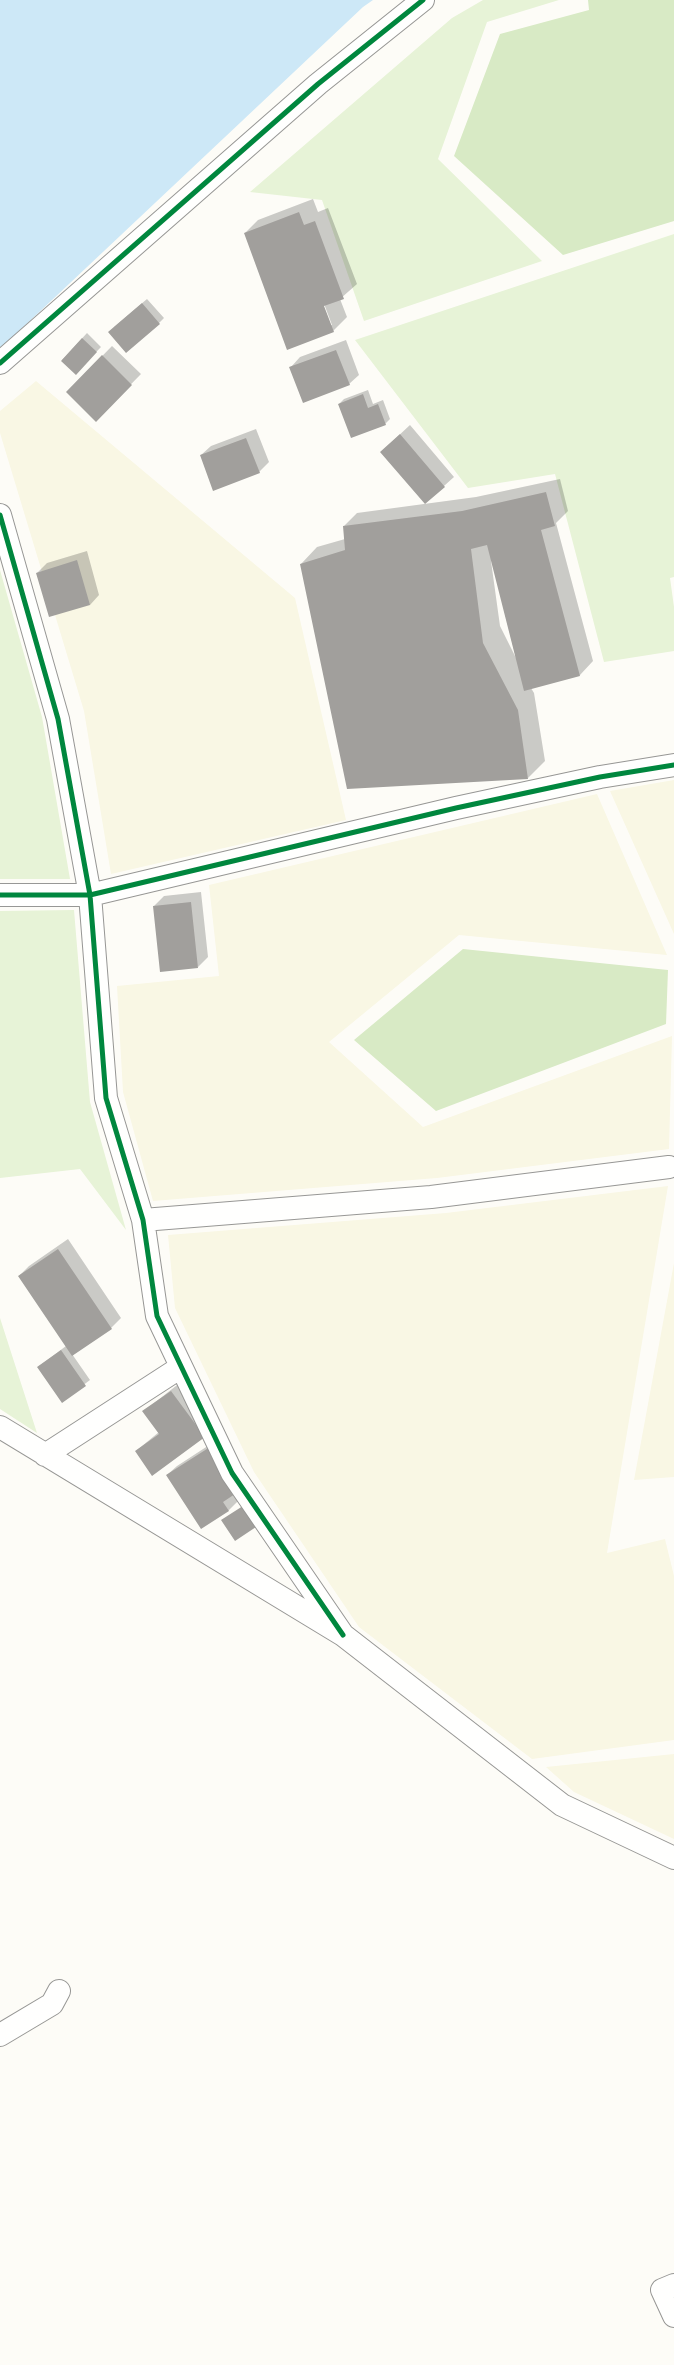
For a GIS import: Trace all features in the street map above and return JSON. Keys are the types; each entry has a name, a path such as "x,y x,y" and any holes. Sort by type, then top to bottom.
{"street":[{"path":"0,363 318,84 423,0"},
{"path":"0,515 58,719 90,896 106,1098 142,1220 157,1316 232,1473 343,1636"},
{"path":"0,895 90,896 464,806 600,777 674,765"},
{"path":"142,1220 431,1197 669,1167"},
{"path":"45,1455 181,1367"},
{"path":"0,1427 343,1636 562,1806 674,1858"},
{"path":"0,2035 52,2004 59,1991"},
{"path":"674,2285 662,2290 674,2316"}],"shaded area":[{"path":"36,381 295,598 346,820 111,874 84,711 0,433 0,411"},
{"path":"674,780 674,934 610,791"},
{"path":"597,794 667,955 459,935 329,1042 423,1127 672,1036 669,1149 437,1178 153,1201 123,1092 117,986 219,976 209,885"},
{"path":"668,1186 607,1553 665,1539 674,1576 674,1740 532,1759 359,1627 254,1472 175,1308 168,1235 446,1213"},
{"path":"674,1263 674,1477 634,1480"},
{"path":"674,1754 674,1839 574,1792 546,1767"}],"green space":[{"path":"483,0 559,0 487,22 438,159 542,261 364,321 322,200 250,192 452,18"},
{"path":"588,0 674,0 674,221 563,255 454,156 500,34 589,10"},
{"path":"674,234 674,577 670,578 674,607 674,651 604,662 555,474 468,488 355,340"},
{"path":"0,570 42,717 70,879 0,879"},
{"path":"74,910 90,1102 126,1230 80,1169 0,1178 0,911"},
{"path":"463,949 668,970 666,1024 436,1111 354,1040"},
{"path":"0,1318 37,1433 0,1409"}],"water":[{"path":"0,0 373,0 363,7 0,349"}],"building":[{"path":"299,212 304,225 315,221 344,299 324,306 334,332 287,350 244,233"},
{"path":"142,303 160,324 126,353 108,332"},
{"path":"82,338 97,352 76,375 61,361"},
{"path":"336,350 350,385 303,403 289,367"},
{"path":"102,355 132,385 96,422 66,392"},
{"path":"363,394 368,408 378,404 386,425 351,438 338,404"},
{"path":"400,434 445,487 425,504 380,452"},
{"path":"246,438 260,473 213,491 200,455"},
{"path":"546,492 555,526 541,530 580,676 524,691 487,545 471,549 483,643 518,710 528,779 347,789 300,564 345,550 343,526 462,511"},
{"path":"77,560 90,605 49,617 36,573"},
{"path":"191,902 198,968 160,972 153,906"},
{"path":"58,1249 112,1329 72,1356 18,1276"},
{"path":"61,1350 86,1386 62,1403 37,1367"},
{"path":"171,1391 205,1437 152,1476 135,1451 159,1434 142,1411"},
{"path":"210,1447 238,1492 223,1502 229,1511 201,1529 166,1475"},
{"path":"246,1504 259,1525 235,1541 221,1520"}],"cycle path":[{"path":"0,363 318,84 423,0"},
{"path":"0,515 58,719 90,895 106,1098 143,1220 157,1316 232,1473 343,1635"},
{"path":"0,895 90,895 456,808 600,777 674,765"}]}
